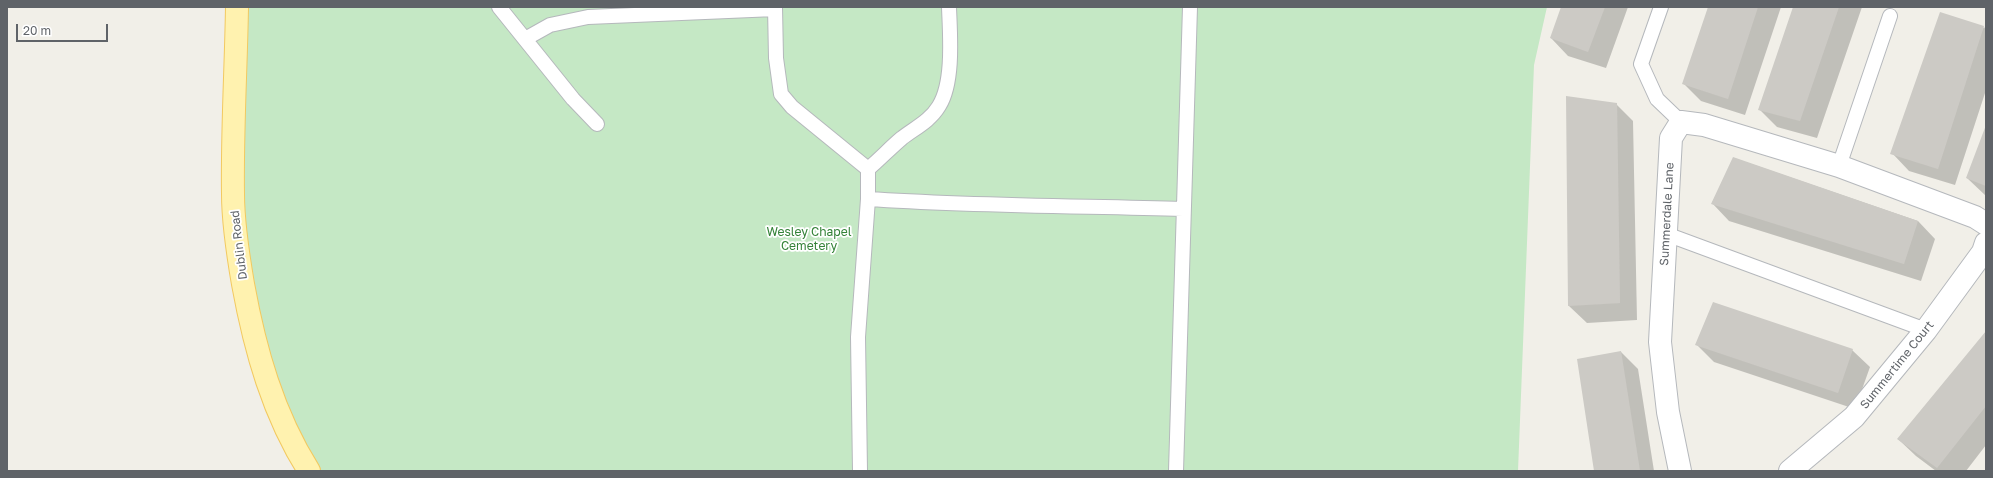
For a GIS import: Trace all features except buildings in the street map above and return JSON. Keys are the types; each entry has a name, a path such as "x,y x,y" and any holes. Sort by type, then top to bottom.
{"main road":[{"name":"Dublin Road","path":"237,7 233,196 239,259 250,319 271,395 284,428 309,471"}],"street":[{"path":"1681,122 1704,125 1839,166 1975,217 1986,224"},
{"name":"Summerdale Lane","path":"1680,471 1668,412 1660,342 1671,138 1681,122"},
{"name":"Summertime Court","path":"1790,471 1854,416 1926,330 1983,252 1986,243"}],"lane":[{"path":"499,7 573,99 597,124"},
{"path":"860,471 858,337 868,199 868,169 902,138 926,122 939,106 948,76 950,33 949,7"},
{"path":"1176,471 1190,7"},
{"path":"1661,7 1641,64 1657,99 1681,122"},
{"path":"525,39 550,25 588,17 775,8 776,58 781,94 792,108 868,169"},
{"path":"1839,166 1890,16"},
{"path":"868,199 948,204 1183,209"},
{"path":"1666,234 1926,330"}],"green space":[{"name":"Wesley Chapel Cemetery","path":"237,7 1547,7 1534,65 1518,471 309,471 302,460 239,259"}]}
